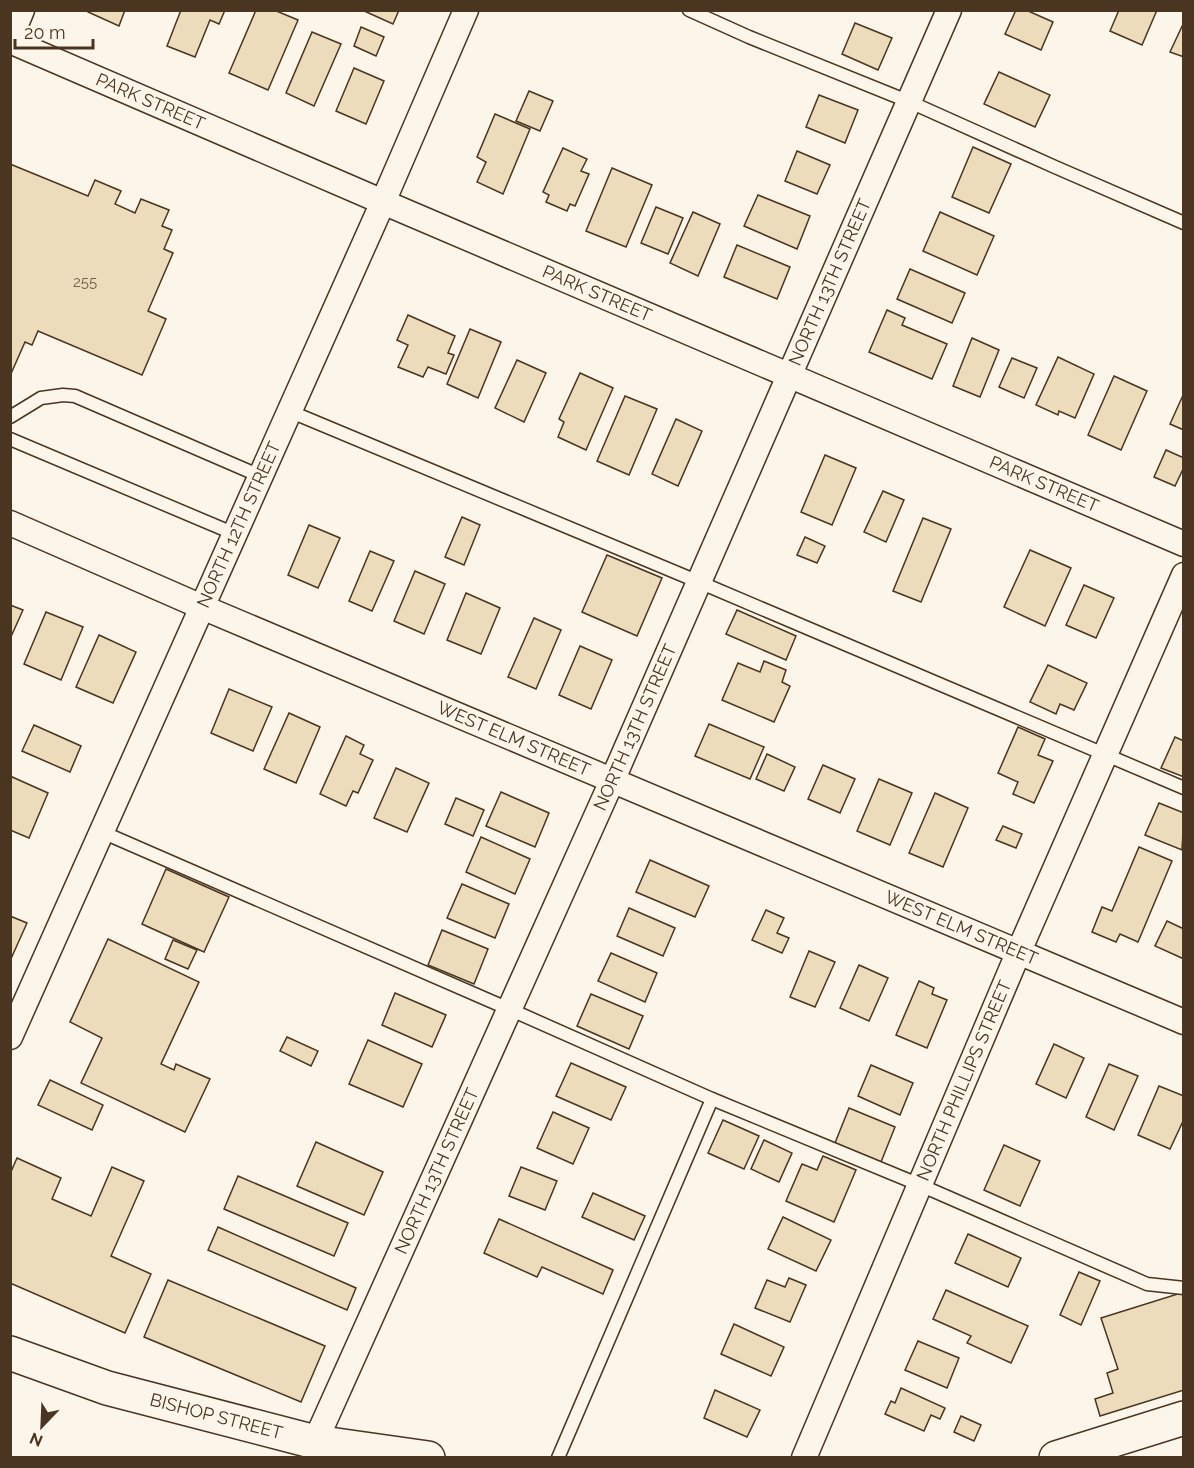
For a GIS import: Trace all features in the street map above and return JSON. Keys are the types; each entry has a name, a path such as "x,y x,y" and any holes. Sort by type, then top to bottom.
{"street":[{"path":"10,40 22,10"},
{"name":"NORTH 12TH STREET","path":"10,1037 383,202 466,10"},
{"name":"NORTH 13TH STREET","path":"315,1442 612,780 949,10"},
{"name":"PARK STREET","path":"10,40 1184,544"},
{"name":"WEST ELM STREET","path":"10,523 202,607 1184,1022"},
{"name":"NORTH PHILLIPS STREET","path":"804,1458 1018,951 1184,575"},
{"name":"BISHOP STREET","path":"10,1353 107,1388 315,1442 428,1458"},
{"path":"1056,1458 1184,1418"}],"lane":[{"path":"689,10 749,37 910,102 1184,223"},
{"path":"10,417 41,398 75,396 260,476"},
{"path":"290,411 1184,788"},
{"path":"10,439 235,534"},
{"path":"102,832 712,1099 920,1185 1147,1284 1184,1288"},
{"path":"558,1458 712,1099"}],"building":[{"path":"88,10 125,10 119,26"},
{"path":"181,10 225,10 219,24 210,20 195,57 167,46"},
{"path":"256,10 274,10 298,20 268,90 229,73"},
{"path":"362,10 399,10 393,24"},
{"path":"1016,10 1026,10 1053,22 1041,50 1005,34"},
{"path":"1119,10 1157,10 1142,45 1110,31"},
{"path":"1184,22 1184,57 1170,52"},
{"path":"855,23 892,38 878,70 842,54"},
{"path":"361,27 384,37 376,56 354,46"},
{"path":"312,32 341,44 314,106 286,93"},
{"path":"354,68 384,81 366,124 336,111"},
{"path":"999,72 1050,95 1035,127 984,104"},
{"path":"529,91 553,101 540,131 516,121"},
{"path":"819,95 858,110 845,143 806,127"},
{"path":"495,114 530,129 503,194 477,182 486,162 477,157"},
{"path":"973,147 1011,164 989,213 952,197"},
{"path":"563,148 587,159 581,171 589,174 575,206 570,204 567,211 546,202 549,195 543,192"},
{"path":"797,151 830,165 817,194 785,181"},
{"path":"10,164 88,196 95,180 121,191 115,204 135,213 141,199 169,210 162,226 172,230 164,249 173,253 148,311 166,319 142,375 38,331 32,345 25,342 10,376"},
{"path":"612,168 652,185 626,247 586,231"},
{"path":"758,195 810,216 797,249 744,226"},
{"path":"656,207 683,218 668,254 641,243"},
{"path":"693,212 720,224 698,276 670,263"},
{"path":"940,212 994,236 977,275 923,251"},
{"path":"737,245 790,267 777,299 724,277"},
{"path":"910,269 965,293 952,323 897,299"},
{"path":"887,310 905,318 902,325 947,344 932,379 869,352"},
{"path":"408,315 455,336 448,353 454,355 446,374 428,367 423,377 398,367 408,345 397,340"},
{"path":"470,329 501,342 478,398 447,384"},
{"path":"972,338 999,350 980,397 953,386"},
{"path":"1058,357 1094,374 1075,418 1059,411 1058,415 1036,405"},
{"path":"1012,358 1037,368 1024,398 999,387"},
{"path":"517,360 546,373 524,422 495,408"},
{"path":"580,373 613,388 586,450 558,437 564,422 559,419"},
{"path":"1114,376 1147,391 1121,450 1088,435"},
{"path":"1184,393 1184,430 1170,424"},
{"path":"625,396 657,409 629,475 597,461"},
{"path":"676,419 702,431 678,486 652,474"},
{"path":"1166,450 1184,458 1184,467 1175,486 1154,477"},
{"path":"825,455 856,468 832,525 801,512"},
{"path":"883,491 904,500 886,542 864,532"},
{"path":"462,517 480,525 464,565 445,557"},
{"path":"923,518 951,529 921,602 893,591"},
{"path":"309,525 340,538 318,588 288,575"},
{"path":"805,537 825,546 817,563 797,555"},
{"path":"1030,550 1071,568 1045,626 1004,607"},
{"path":"370,551 394,561 372,611 349,601"},
{"path":"607,555 662,578 637,636 582,612"},
{"path":"415,571 445,584 424,634 394,621"},
{"path":"1084,585 1114,598 1096,638 1066,625"},
{"path":"466,593 500,608 481,654 447,640"},
{"path":"10,605 23,610 10,639"},
{"path":"737,610 796,636 786,660 726,634"},
{"path":"46,612 83,627 61,680 24,664"},
{"path":"534,618 561,630 536,689 508,677"},
{"path":"99,635 136,652 113,703 76,687"},
{"path":"580,646 612,660 591,709 559,695"},
{"path":"764,661 786,670 782,682 790,686 774,722 722,700 738,663 760,672"},
{"path":"1048,665 1087,683 1074,710 1060,704 1056,714 1030,702"},
{"path":"229,689 272,707 253,751 211,733"},
{"path":"289,713 320,727 296,783 264,769"},
{"path":"709,724 764,747 750,779 695,756"},
{"path":"34,725 81,746 70,772 22,751"},
{"path":"1018,727 1045,739 1038,755 1053,761 1034,803 1013,794 1018,782 998,773"},
{"path":"346,736 364,745 360,754 373,760 358,793 353,791 346,806 320,794"},
{"path":"1175,737 1184,741 1184,777 1161,768"},
{"path":"767,754 795,767 784,791 756,779"},
{"path":"823,765 855,779 840,813 808,799"},
{"path":"396,768 429,783 407,832 374,818"},
{"path":"10,776 48,793 29,838 10,830"},
{"path":"879,779 912,793 890,845 857,831"},
{"path":"501,792 549,813 535,847 486,826"},
{"path":"935,793 968,808 943,867 909,853"},
{"path":"456,798 484,810 473,836 445,824"},
{"path":"1159,803 1184,813 1182,850 1145,835"},
{"path":"1003,826 1022,834 1016,848 996,840"},
{"path":"481,837 530,859 515,894 466,872"},
{"path":"1139,847 1172,861 1138,942 1120,934 1116,942 1092,932 1102,907 1112,911"},
{"path":"650,860 709,886 695,917 636,892"},
{"path":"166,869 229,897 204,952 142,924"},
{"path":"462,884 509,904 495,938 447,918"},
{"path":"629,908 675,928 663,956 617,936"},
{"path":"766,910 784,918 777,933 789,938 782,953 752,940"},
{"path":"10,916 27,923 10,961"},
{"path":"1167,921 1184,929 1184,959 1155,946"},
{"path":"442,930 488,949 474,984 428,965"},
{"path":"108,939 199,982 161,1064 174,1070 176,1064 210,1079 185,1132 81,1083 102,1038 70,1022"},
{"path":"173,940 197,950 188,969 165,959"},
{"path":"809,951 835,962 815,1007 790,997"},
{"path":"611,953 657,973 645,1002 598,981"},
{"path":"859,965 888,978 869,1021 840,1008"},
{"path":"919,981 934,988 932,994 947,1000 927,1048 896,1035"},
{"path":"395,993 446,1015 432,1047 382,1025"},
{"path":"591,994 643,1016 629,1049 577,1026"},
{"path":"287,1037 318,1051 311,1066 280,1051"},
{"path":"368,1040 422,1064 403,1107 349,1084"},
{"path":"1054,1044 1084,1058 1066,1098 1036,1084"},
{"path":"571,1063 626,1087 611,1120 556,1096"},
{"path":"1109,1064 1138,1076 1114,1130 1086,1117"},
{"path":"871,1065 913,1083 900,1115 858,1096"},
{"path":"50,1080 103,1105 92,1130 38,1105"},
{"path":"1159,1086 1184,1096 1184,1119 1170,1149 1138,1135"},
{"path":"849,1108 895,1127 881,1162 835,1143"},
{"path":"553,1112 589,1128 573,1164 537,1148"},
{"path":"723,1120 759,1136 744,1169 708,1153"},
{"path":"764,1140 792,1153 779,1182 751,1169"},
{"path":"316,1142 383,1172 364,1215 297,1186"},
{"path":"1004,1145 1040,1161 1020,1206 984,1190"},
{"path":"823,1156 856,1170 834,1222 786,1201 802,1164 817,1170"},
{"path":"17,1158 61,1178 52,1199 91,1216 112,1167 144,1181 111,1256 151,1274 125,1333 10,1283 10,1174"},
{"path":"521,1167 557,1181 545,1210 509,1196"},
{"path":"238,1176 348,1223 334,1256 224,1209"},
{"path":"593,1193 645,1216 634,1240 582,1217"},
{"path":"783,1217 831,1240 816,1271 768,1249"},
{"path":"499,1219 613,1270 603,1294 542,1267 537,1277 484,1253"},
{"path":"218,1227 356,1288 347,1310 208,1250"},
{"path":"968,1234 1021,1258 1008,1287 955,1263"},
{"path":"1079,1272 1100,1281 1081,1325 1060,1315"},
{"path":"789,1278 806,1285 790,1322 755,1308 767,1280 785,1287"},
{"path":"168,1280 325,1346 301,1402 144,1337"},
{"path":"946,1290 1028,1326 1011,1363 967,1343 971,1336 933,1319"},
{"path":"1184,1292 1184,1390 1100,1416 1095,1399 1113,1393 1107,1373 1118,1369 1101,1318"},
{"path":"734,1324 784,1347 771,1376 721,1354"},
{"path":"918,1341 959,1358 947,1388 905,1370"},
{"path":"901,1388 945,1408 940,1419 931,1415 924,1431 885,1414 891,1401 895,1403"},
{"path":"715,1390 760,1410 747,1437 704,1418"},
{"path":"961,1416 981,1425 974,1441 954,1432"}]}
